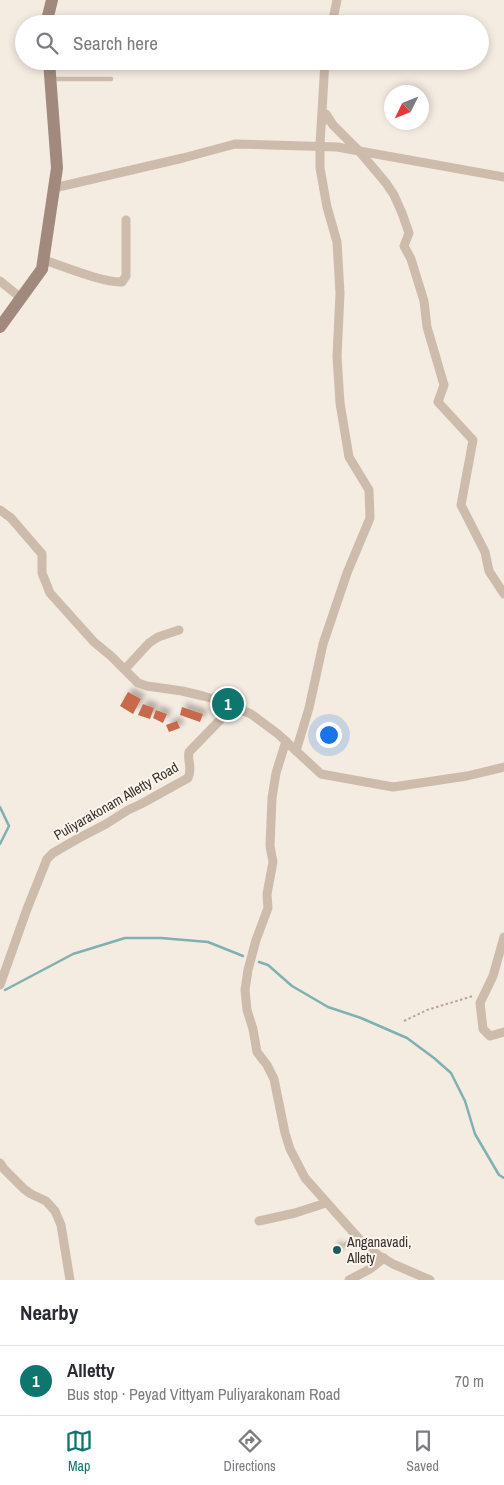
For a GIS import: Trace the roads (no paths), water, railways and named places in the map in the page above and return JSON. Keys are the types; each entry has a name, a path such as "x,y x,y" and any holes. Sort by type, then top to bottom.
{"main road":[{"path":"48,15 52,0"},
{"path":"0,327 42,269 44,260 57,168 50,70"}],"street":[{"path":"334,15 337,0"},
{"path":"296,751 309,708 323,644 347,573 370,518 369,490 349,456 340,403 337,357 340,293 337,242 327,207 320,168 324,70"},
{"path":"325,120 326,114 333,125 359,151 390,189 402,213 409,233 404,246 411,259 424,301 428,327 444,385 438,402 473,440 461,505 485,552 489,571 504,594"},
{"path":"54,188 235,144 337,147 504,177"},
{"path":"44,260 80,272 122,282 126,276 126,220"},
{"path":"0,281 21,298"},
{"path":"0,510 11,518 42,554 42,573 50,593 94,642 138,683 203,696 251,714 286,741 322,774 392,787 467,776 504,767"},
{"path":"125,669 149,643 158,637 179,630"},
{"name":"Puliyarakonam Alletty Road","path":"0,985 47,859 53,853 78,838 188,778 191,769 188,757 189,752 221,719 228,704"},
{"path":"286,741 276,773 272,798 270,846 273,862 267,894 268,908 256,940 245,990 257,1052 267,1065 274,1079 290,1149 305,1178 356,1235 378,1255 430,1280"},
{"path":"504,937 493,976 480,1003 483,1029 490,1036 504,1032"},
{"path":"0,1164 24,1189 30,1194 46,1201 56,1211 61,1225 70,1280"},
{"path":"259,1221 295,1213 326,1203"},
{"path":"349,1280 384,1258"}],"lane":[{"path":"50,78 111,79"},
{"path":"345,1245 356,1235"}],"waterway":[{"path":"0,807 9,826 0,844"},
{"path":"5,990 73,954 125,938 161,938 208,942 243,956"},
{"path":"259,962 268,965 292,986 328,1007 361,1018 407,1038 434,1058 451,1073 465,1101 475,1134 499,1175 504,1178"}],"place":[{"name":"Alletty","path":"228,704"},
{"name":"Anganavadi, Allety","path":"337,1250"}]}
